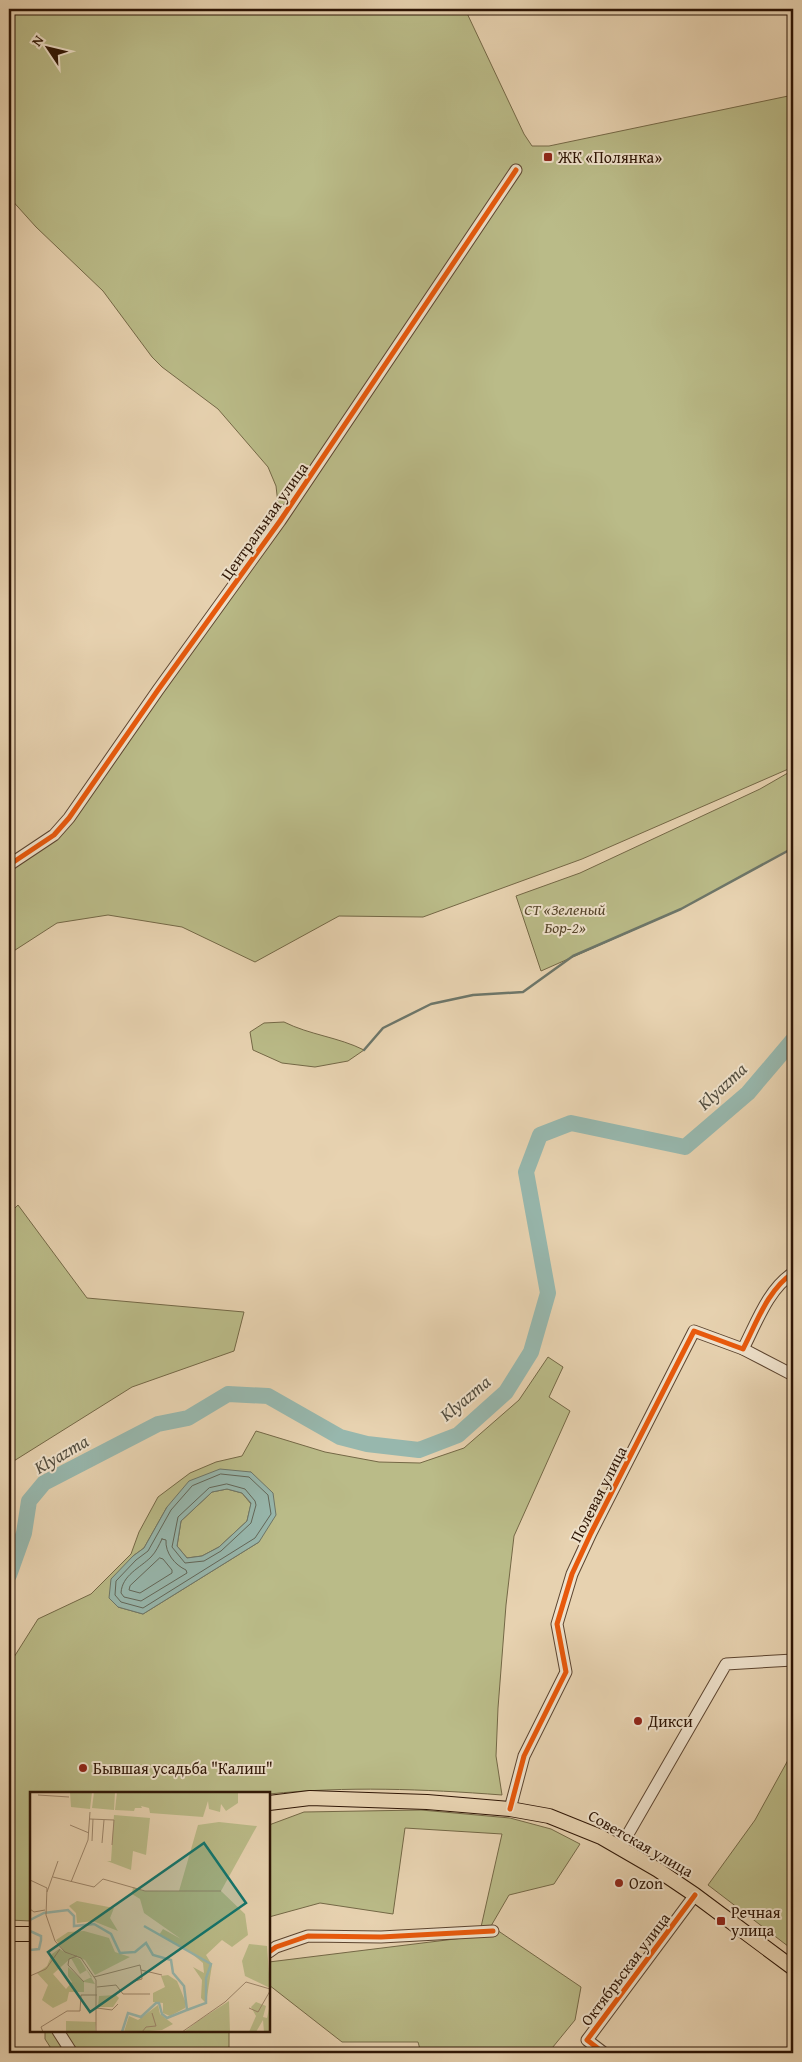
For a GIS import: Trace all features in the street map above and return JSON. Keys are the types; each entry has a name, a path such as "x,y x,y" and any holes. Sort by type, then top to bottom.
{"main road":[{"name":"Советская улица","path":"270,1803 310,1798 427,1802 510,1809 549,1816 581,1828 620,1848 695,1895 793,1968"},
{"path":"9,1934 30,1934"}],"street":[{"name":"Центральная улица","path":"9,865 54,835 69,818 158,690 280,521 516,170"},
{"path":"793,1273 785,1278 772,1294 743,1349 793,1375"},
{"name":"Полевая улица","path":"510,1809 524,1756 566,1672 557,1624 572,1574 591,1533 694,1331 743,1349"},
{"path":"620,1848 726,1664 793,1660"},
{"name":"Октябрьская улица","path":"604,2053 587,2040 695,1895"},
{"path":"270,1951 276,1947 308,1936 381,1937 493,1932"},
{"path":"59,2032 72,2053"}],"green space":[{"path":"9,9 465,9 524,134 532,146 549,146 793,95 793,767 582,859 423,917 339,916 255,962 182,927 108,915 57,923 9,954 9,865 54,835 280,521 276,486 268,467 218,409 162,367 152,357 103,291 36,227 9,197"},
{"name":"СТ «Зеленый Бор-2»","path":"793,770 793,848 681,909 541,971 516,896 580,873 760,789"},
{"path":"284,1022 364,1050 348,1061 315,1067 282,1063 253,1050 250,1032 264,1023"},
{"path":"18,1205 87,1298 244,1312 234,1351 132,1387 9,1464 9,1214"},
{"path":"548,1357 563,1367 549,1397 570,1411 514,1536 506,1605 498,1708 496,1756 502,1795 385,1789 270,1794 270,1792 30,1792 30,1921 9,1920 9,1665 38,1619 91,1594 131,1554 139,1532 158,1497 190,1473 216,1462 242,1456 256,1431 325,1452 379,1462 420,1463 464,1448 519,1400","holes":["251,1472 259,1542 143,1614 118,1607 133,1556 144,1548 167,1507"]},
{"path":"227,1489 242,1493 251,1504 247,1521 219,1547 202,1556 187,1558 177,1546 181,1521 212,1492"},
{"path":"793,1751 793,1950 708,1885 755,1820"},
{"path":"421,1810 510,1818 551,1829 580,1844 554,1884 509,1895 491,1926 581,1987 575,2020 548,2053 421,2053 418,2042 342,2042 270,1986 270,1962 479,1936 502,1834 405,1828 393,1914 320,1903 270,1917 270,1825 304,1812"},
{"path":"45,2032 229,2032 229,2053 54,2053 45,2039"}],"water":[{"path":"220,1469 251,1472 273,1493 276,1515 259,1542 143,1614 118,1607 109,1598 111,1579 133,1556 144,1548 167,1507 189,1481","holes":["227,1489 242,1493 251,1503 247,1521 219,1547 202,1556 187,1558 177,1546 181,1521 212,1492"]}],"waterway":[{"path":"364,1050 383,1028 431,1004 473,995 523,992 573,956 681,909 793,848"},
{"name":"Klyazma","path":"9,1575 24,1533 29,1501 44,1483 158,1424 188,1418 228,1394 268,1396 340,1437 367,1444 419,1450 458,1435 506,1392 531,1352 548,1293 526,1172 540,1135 571,1123 685,1147 748,1093 793,1040"}],"cycle path":[{"path":"9,865 54,835 69,818 158,690 280,521 516,170"},
{"path":"510,1809 524,1756 566,1672 557,1624 572,1574 694,1331 743,1349 770,1297 776,1288 793,1273"},
{"path":"604,2053 587,2040 695,1895"},
{"path":"270,1951 276,1947 308,1936 381,1937 493,1931"}],"place":[{"name":"ЖК «Полянка»","path":"548,157"},
{"name":"Дикси","path":"638,1721"},
{"name":"Бывшая усадьба \"Калиш\"","path":"83,1768"},
{"name":"Ozon","path":"619,1883"},
{"name":"Речная улица","path":"721,1921"}]}
